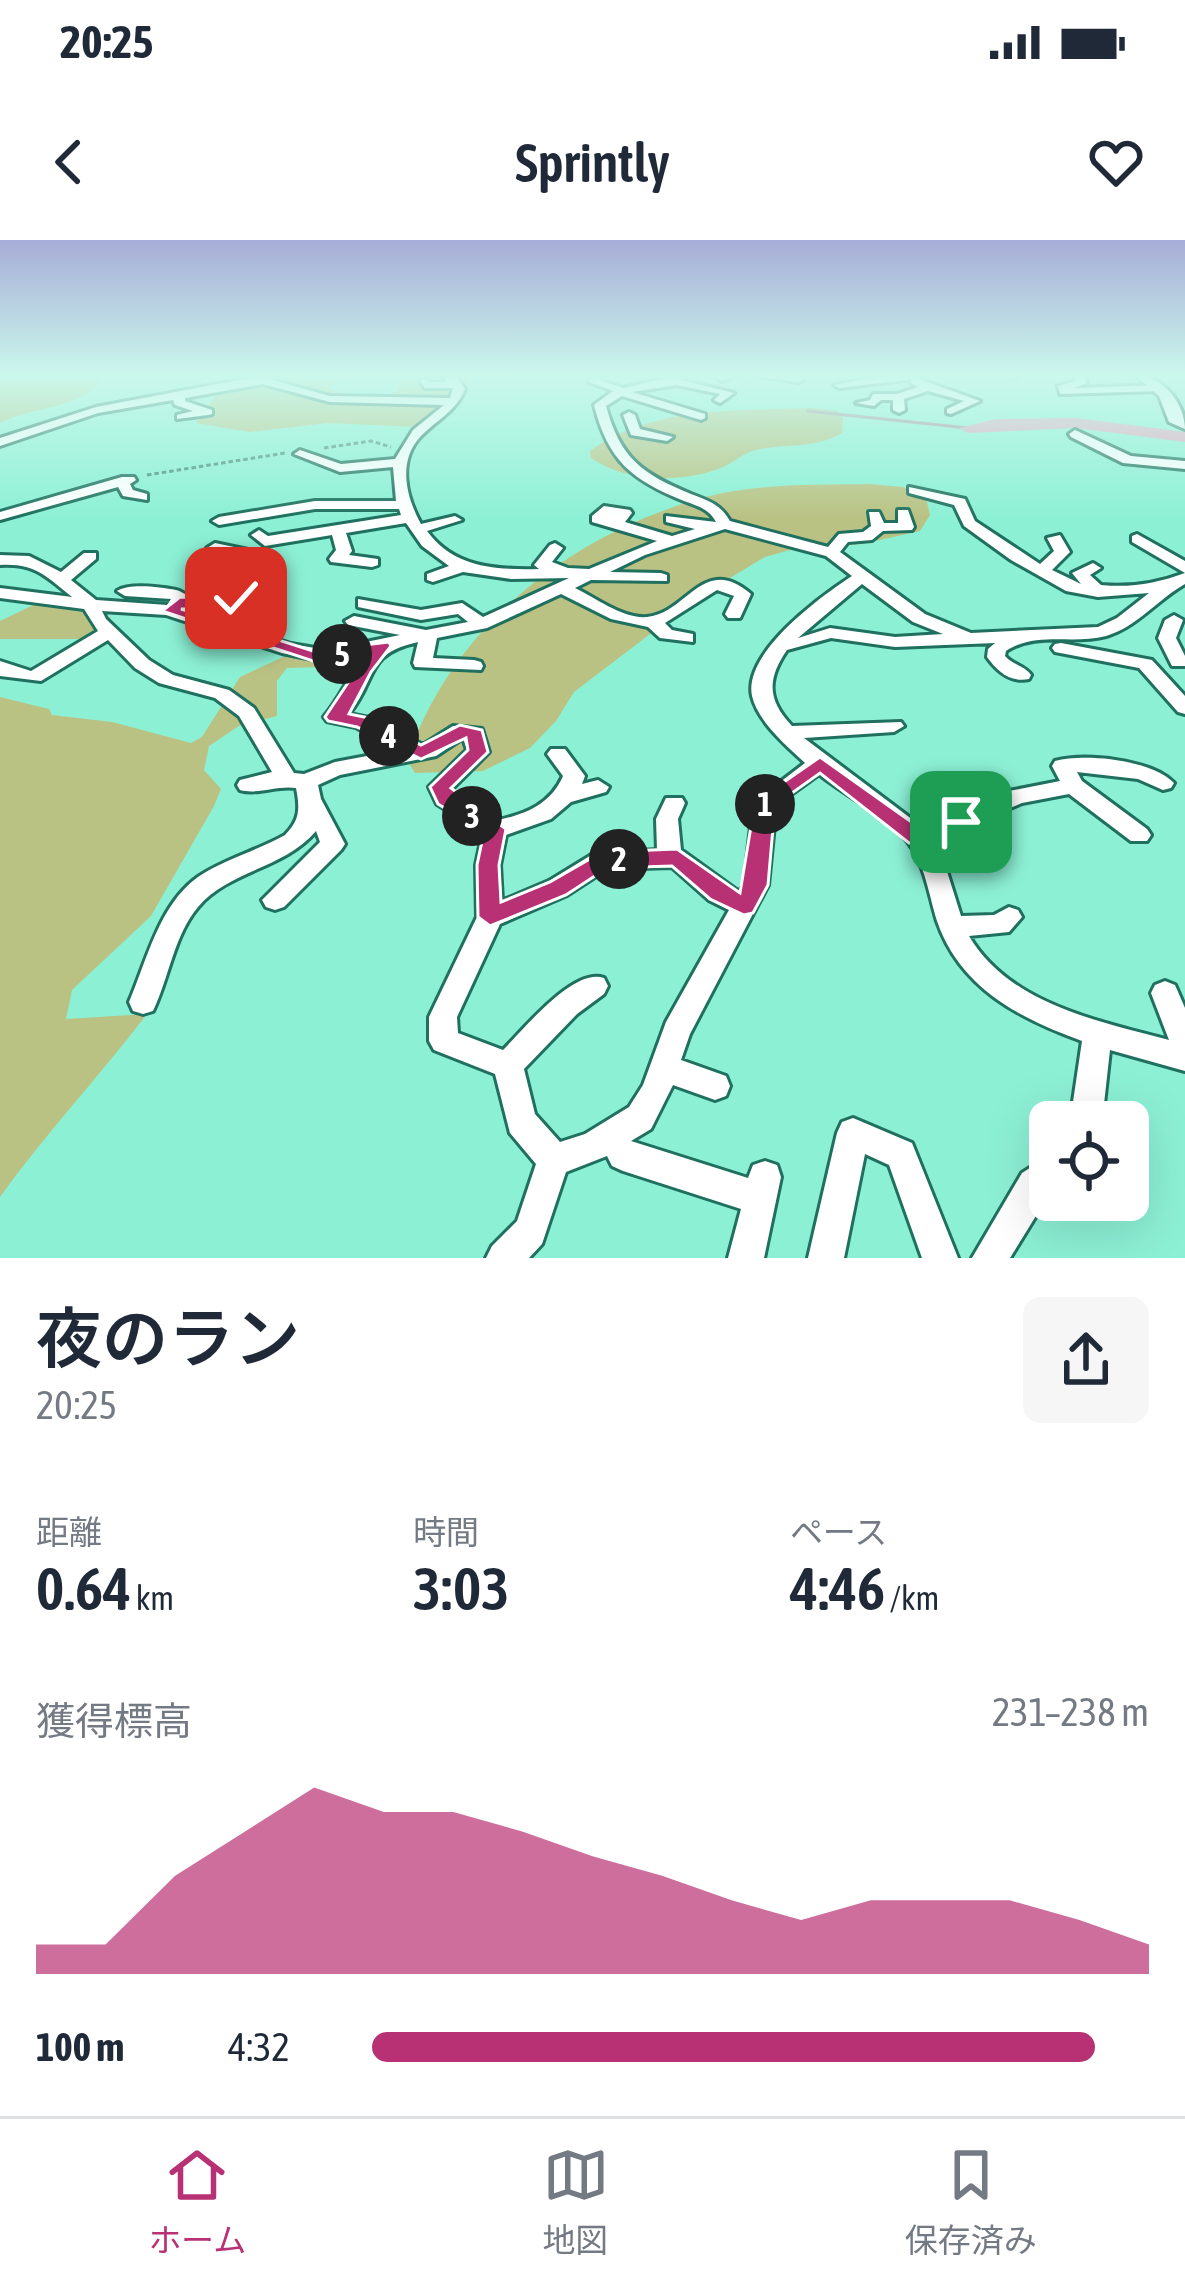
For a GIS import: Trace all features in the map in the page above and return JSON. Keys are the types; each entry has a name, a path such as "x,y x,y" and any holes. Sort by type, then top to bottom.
{"street":[{"path":"0,442 58,423"},
{"path":"174,435 194,423"},
{"path":"428,423 404,457 397,494 439,557 512,576 661,578"},
{"path":"605,423 615,451 662,490 716,509 716,525"},
{"path":"634,423 634,431 667,437"},
{"path":"1075,434 1128,460 1185,465"},
{"path":"615,451 646,446"},
{"path":"300,454 340,468 404,457"},
{"path":"0,516 71,503 126,480 128,493 142,497"},
{"path":"914,490 961,502 969,524 1072,588 1099,592 1179,576"},
{"path":"219,521 315,505 455,520"},
{"path":"831,553 844,537 868,537 876,521 908,526 903,513"},
{"path":"259,535 265,541 410,518"},
{"path":"671,519 716,525 790,548 831,553 919,618 965,638"},
{"path":"617,522 645,536 670,540"},
{"path":"790,548 794,523"},
{"path":"175,606 267,635 313,656 383,646 481,624 587,574 716,525"},
{"path":"338,530 344,551 337,559 372,562"},
{"path":"1044,569 1062,552 1055,538"},
{"path":"1137,539 1179,576"},
{"path":"215,548 264,557 260,567"},
{"path":"555,548 542,565 587,574"},
{"path":"61,580 90,556"},
{"path":"0,560 33,562 91,605"},
{"path":"883,565 804,616 761,680 763,700 820,763 917,837 932,863 964,952 987,976 1031,1005 1098,1032 1185,1058"},
{"path":"0,593 91,605 214,604 236,598 270,572 238,566"},
{"path":"433,577 464,566"},
{"path":"1093,568 1083,570 1081,578 1099,592"},
{"path":"784,644 830,633 895,642 1100,632 1125,625 1179,576"},
{"path":"653,622 711,586 743,594 734,614"},
{"path":"562,588 614,613 653,622 666,634 686,638"},
{"path":"125,591 178,595 175,606"},
{"path":"364,603 421,615 463,608 481,624"},
{"path":"91,605 90,612 109,632 166,679 223,694 247,712 302,788 333,844 275,900"},
{"path":"1141,610 1180,621 1167,638 1179,662"},
{"path":"354,621 429,636"},
{"path":"4,672 34,677 45,673 109,632"},
{"path":"429,636 422,663 474,666"},
{"path":"1043,636 1064,651 1145,664 1174,701"},
{"path":"1015,637 998,649 996,657 1006,669 1022,675"},
{"path":"383,646 362,670 346,706 334,717 362,722 421,753"},
{"path":"789,733 894,726"},
{"path":"248,785 302,788 335,769 421,753 460,731 475,734 478,752 440,787 445,799 495,829 527,822 568,795 598,788"},
{"path":"558,754 574,776 568,795"},
{"path":"554,1160 592,1147 640,1118 676,1030 756,885 765,802 820,763"},
{"path":"917,837 1071,768 1157,776"},
{"path":"1071,768 1139,835"},
{"path":"143,1002 189,900 210,881 302,836 313,823 302,788"},
{"path":"664,809 670,858"},
{"path":"495,829 488,865 490,917 441,1030 444,1041 508,1065"},
{"path":"490,917 558,888 602,860 677,858 718,893 744,906"},
{"path":"955,926 1000,925 1009,917"},
{"path":"508,1065 567,1005 594,986"},
{"path":"1165,993 1185,1043"},
{"path":"1089,1101 1098,1032"},
{"path":"508,1065 521,1122 554,1160"},
{"path":"663,1068 715,1087"},
{"path":"826,1258 853,1133 902,1154 940,1258"},
{"path":"623,1155 762,1187 746,1258"},
{"path":"504,1258 530,1232 554,1160"},
{"path":"990,1258 1029,1193"}],"path":[{"path":"147,475 272,452 300,454 371,441 404,457"}],"green space":[{"path":"196,423 426,423 417,427 328,423 249,432"},
{"path":"843,423 842,433 833,438 754,451 724,467 687,477 636,476 591,458 590,451 640,426"},
{"path":"782,486 903,487 926,498 930,515 920,531 765,557 700,596 574,692 556,721 530,748 483,771 415,773 407,760 452,670 483,630 558,565 647,517 716,494"},
{"path":"46,599 95,609 111,618 95,636 84,639 0,639 0,621"},
{"path":"287,655 340,665 338,672 321,667 287,668 277,681 277,716 239,726 209,746 204,770 221,789 214,806 151,916 72,990 66,1019 147,1014 0,1197 0,697 49,709 52,715 112,722 191,743 202,737 240,677"}],"waterway":[{"path":"916,423 968,428"},
{"path":"968,428 1018,423"},
{"path":"1050,423 1185,437"}],"route":[{"path":"236,598 214,604 180,602 170,611 313,656 383,646 362,670 346,706 334,717 362,722 421,753 460,731 475,734 478,752 440,787 445,799 495,829 488,865 490,917 558,888 602,860 677,858 718,893 744,906 756,885 765,802 820,763 917,837 961,822"}]}
